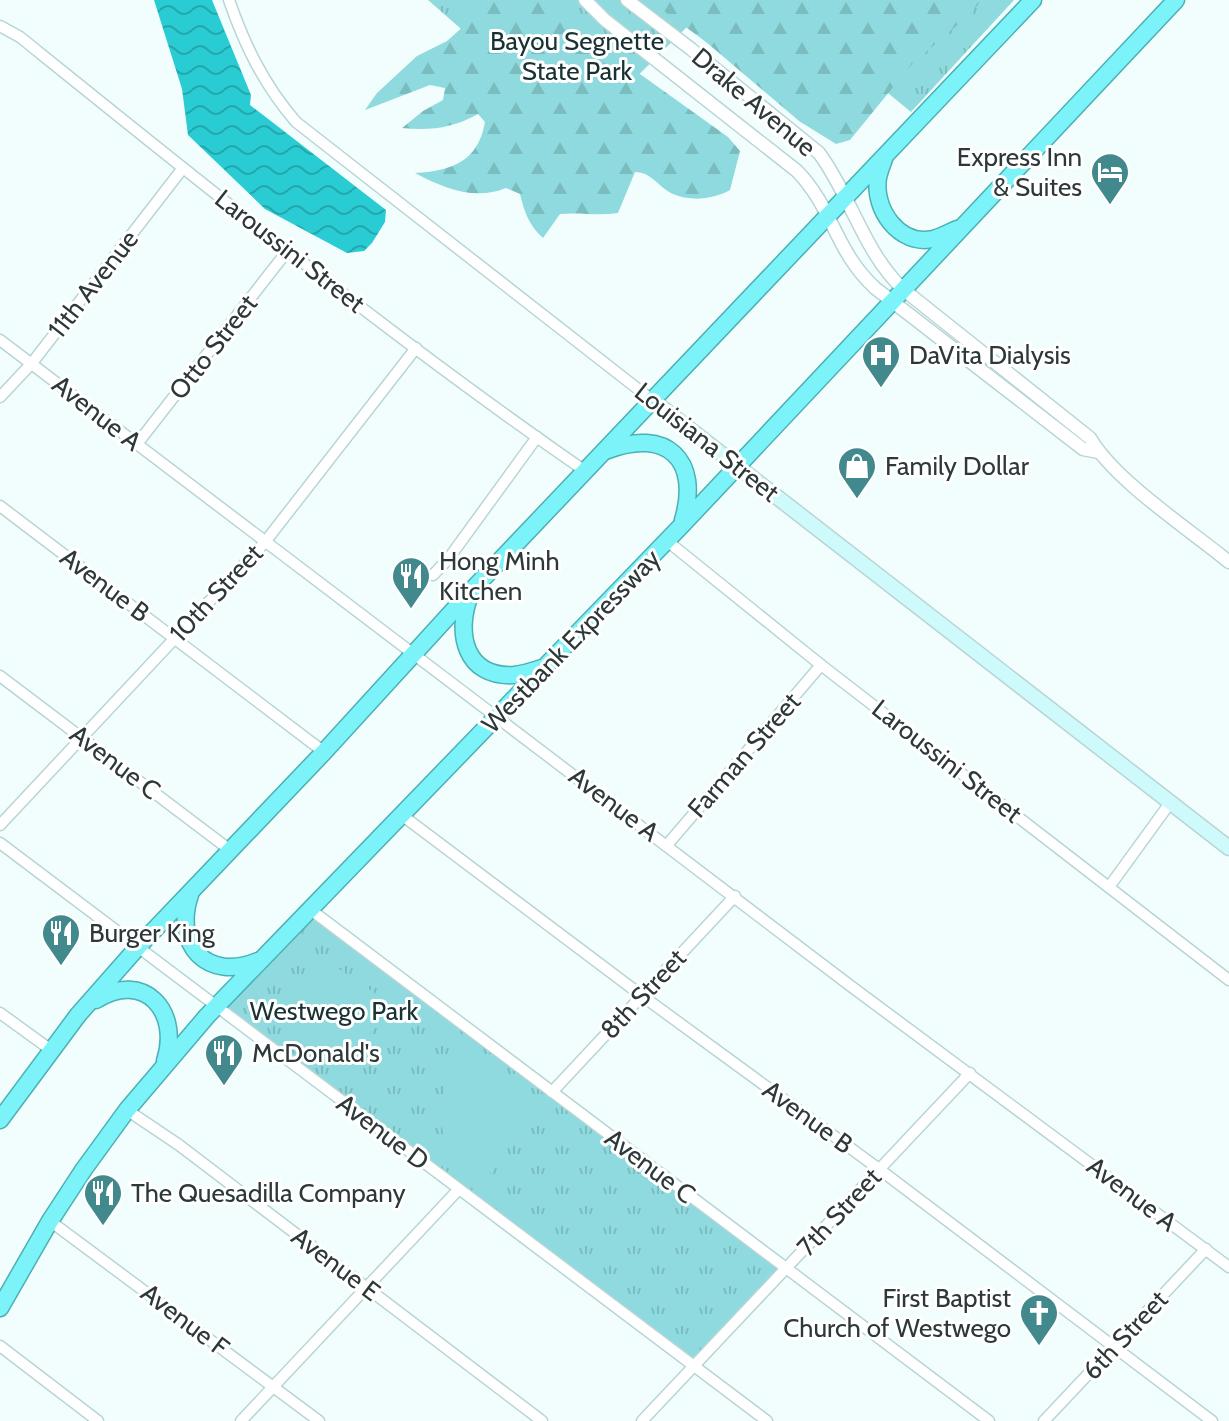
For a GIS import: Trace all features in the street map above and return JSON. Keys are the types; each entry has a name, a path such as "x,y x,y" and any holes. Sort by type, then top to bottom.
{"highway":[{"path":"0,1120 78,1015 137,948 324,752 472,590 1033,0"},
{"name":"Westbank Expressway","path":"0,1308 50,1221 127,1110 163,1066 217,1006 682,525 1176,0"},
{"path":"886,154 878,177 878,194 882,209 898,230 920,239 934,239 964,226"},
{"path":"603,452 630,442 643,442 655,444 674,454 682,463 690,488 682,525"},
{"path":"472,590 463,612 462,627 463,641 476,662 499,674 512,675 546,667"},
{"path":"192,890 184,922 186,936 199,956 227,968 246,966 266,958"},
{"path":"78,1015 112,991 144,994 154,1000 167,1018 171,1033 163,1066"}],"main road":[{"name":"Louisiana Street","path":"652,400 1229,848"}],"street":[{"name":"Louisiana Street","path":"229,0 256,67 296,122 652,400"},
{"name":"Drake Avenue","path":"585,0 605,20 797,171 811,185 850,260 862,275 898,296 1083,449 1098,452 1229,562"},
{"name":"Drake Avenue","path":"627,0 819,153 835,174 898,296"},
{"name":"Laroussini Street","path":"0,26 20,37 183,168 483,400 585,471"},
{"name":"11th Avenue","path":"0,397 32,363 183,168"},
{"name":"Otto Street","path":"137,444 288,250"},
{"name":"Avenue A","path":"0,340 852,987 1229,1267"},
{"name":"10th Street","path":"0,825 265,542 416,348"},
{"path":"433,575 449,558 537,437"},
{"name":"Avenue B","path":"0,506 324,752"},
{"name":"Laroussini Street","path":"666,540 821,665 1229,980"},
{"name":"Farman Street","path":"667,845 821,665"},
{"name":"Avenue C","path":"0,676 230,850"},
{"path":"1109,887 1170,803"},
{"name":"Avenue B","path":"403,816 1212,1421"},
{"name":"Avenue D","path":"0,843 767,1421"},
{"name":"8th Street","path":"552,1092 735,896"},
{"name":"Avenue C","path":"311,910 989,1421"},
{"path":"0,1013 51,1050"},
{"name":"7th Street","path":"642,1421 970,1073"},
{"name":"Avenue E","path":"127,1110 179,1145 542,1421"},
{"path":"241,1421 459,1189"},
{"name":"Avenue F","path":"50,1221 319,1421"},
{"name":"6th Street","path":"1044,1421 1206,1249"},
{"path":"0,1346 98,1421"}],"green space":[{"name":"Bayou Segnette State Park","path":"428,0 714,0 580,133"},
{"path":"466,0 557,0 640,74 728,137 740,151 730,190 717,196 687,198 673,194 651,177 635,172 618,213 560,214 543,238 528,218 520,194 506,188 483,193 459,191 415,173 440,170 461,162 476,147 485,122 478,114 460,123 441,127 402,128 443,100 445,88 430,85 365,110 377,93 417,56 447,41 465,25"},
{"path":"649,0 982,0 912,64 850,140 836,144 799,121 706,42"},
{"path":"775,0 1014,0 911,112"},
{"name":"Westwego Park","path":"311,910 786,1268 694,1366 217,1006"},
{"path":"326,960 389,1003 369,1035 360,1044 338,1055 313,1050 277,1024"},
{"path":"463,1061 534,1111 487,1178 448,1145 439,1120 444,1088"}],"water":[{"path":"154,0 212,0 251,95 250,105 386,210 385,222 364,251 347,253 265,209 188,135 182,89"}],"place":[{"name":"Express Inn & Suites","path":"1110,206"},
{"name":"DaVita Dialysis","path":"881,389"},
{"name":"Family Dollar","path":"857,500"},
{"name":"Hong Minh Kitchen","path":"411,610"},
{"name":"Burger King","path":"61,967"},
{"name":"McDonald's","path":"224,1087"},
{"name":"The Quesadilla Company","path":"103,1227"},
{"name":"First Baptist Church of Westwego","path":"1039,1347"}]}
